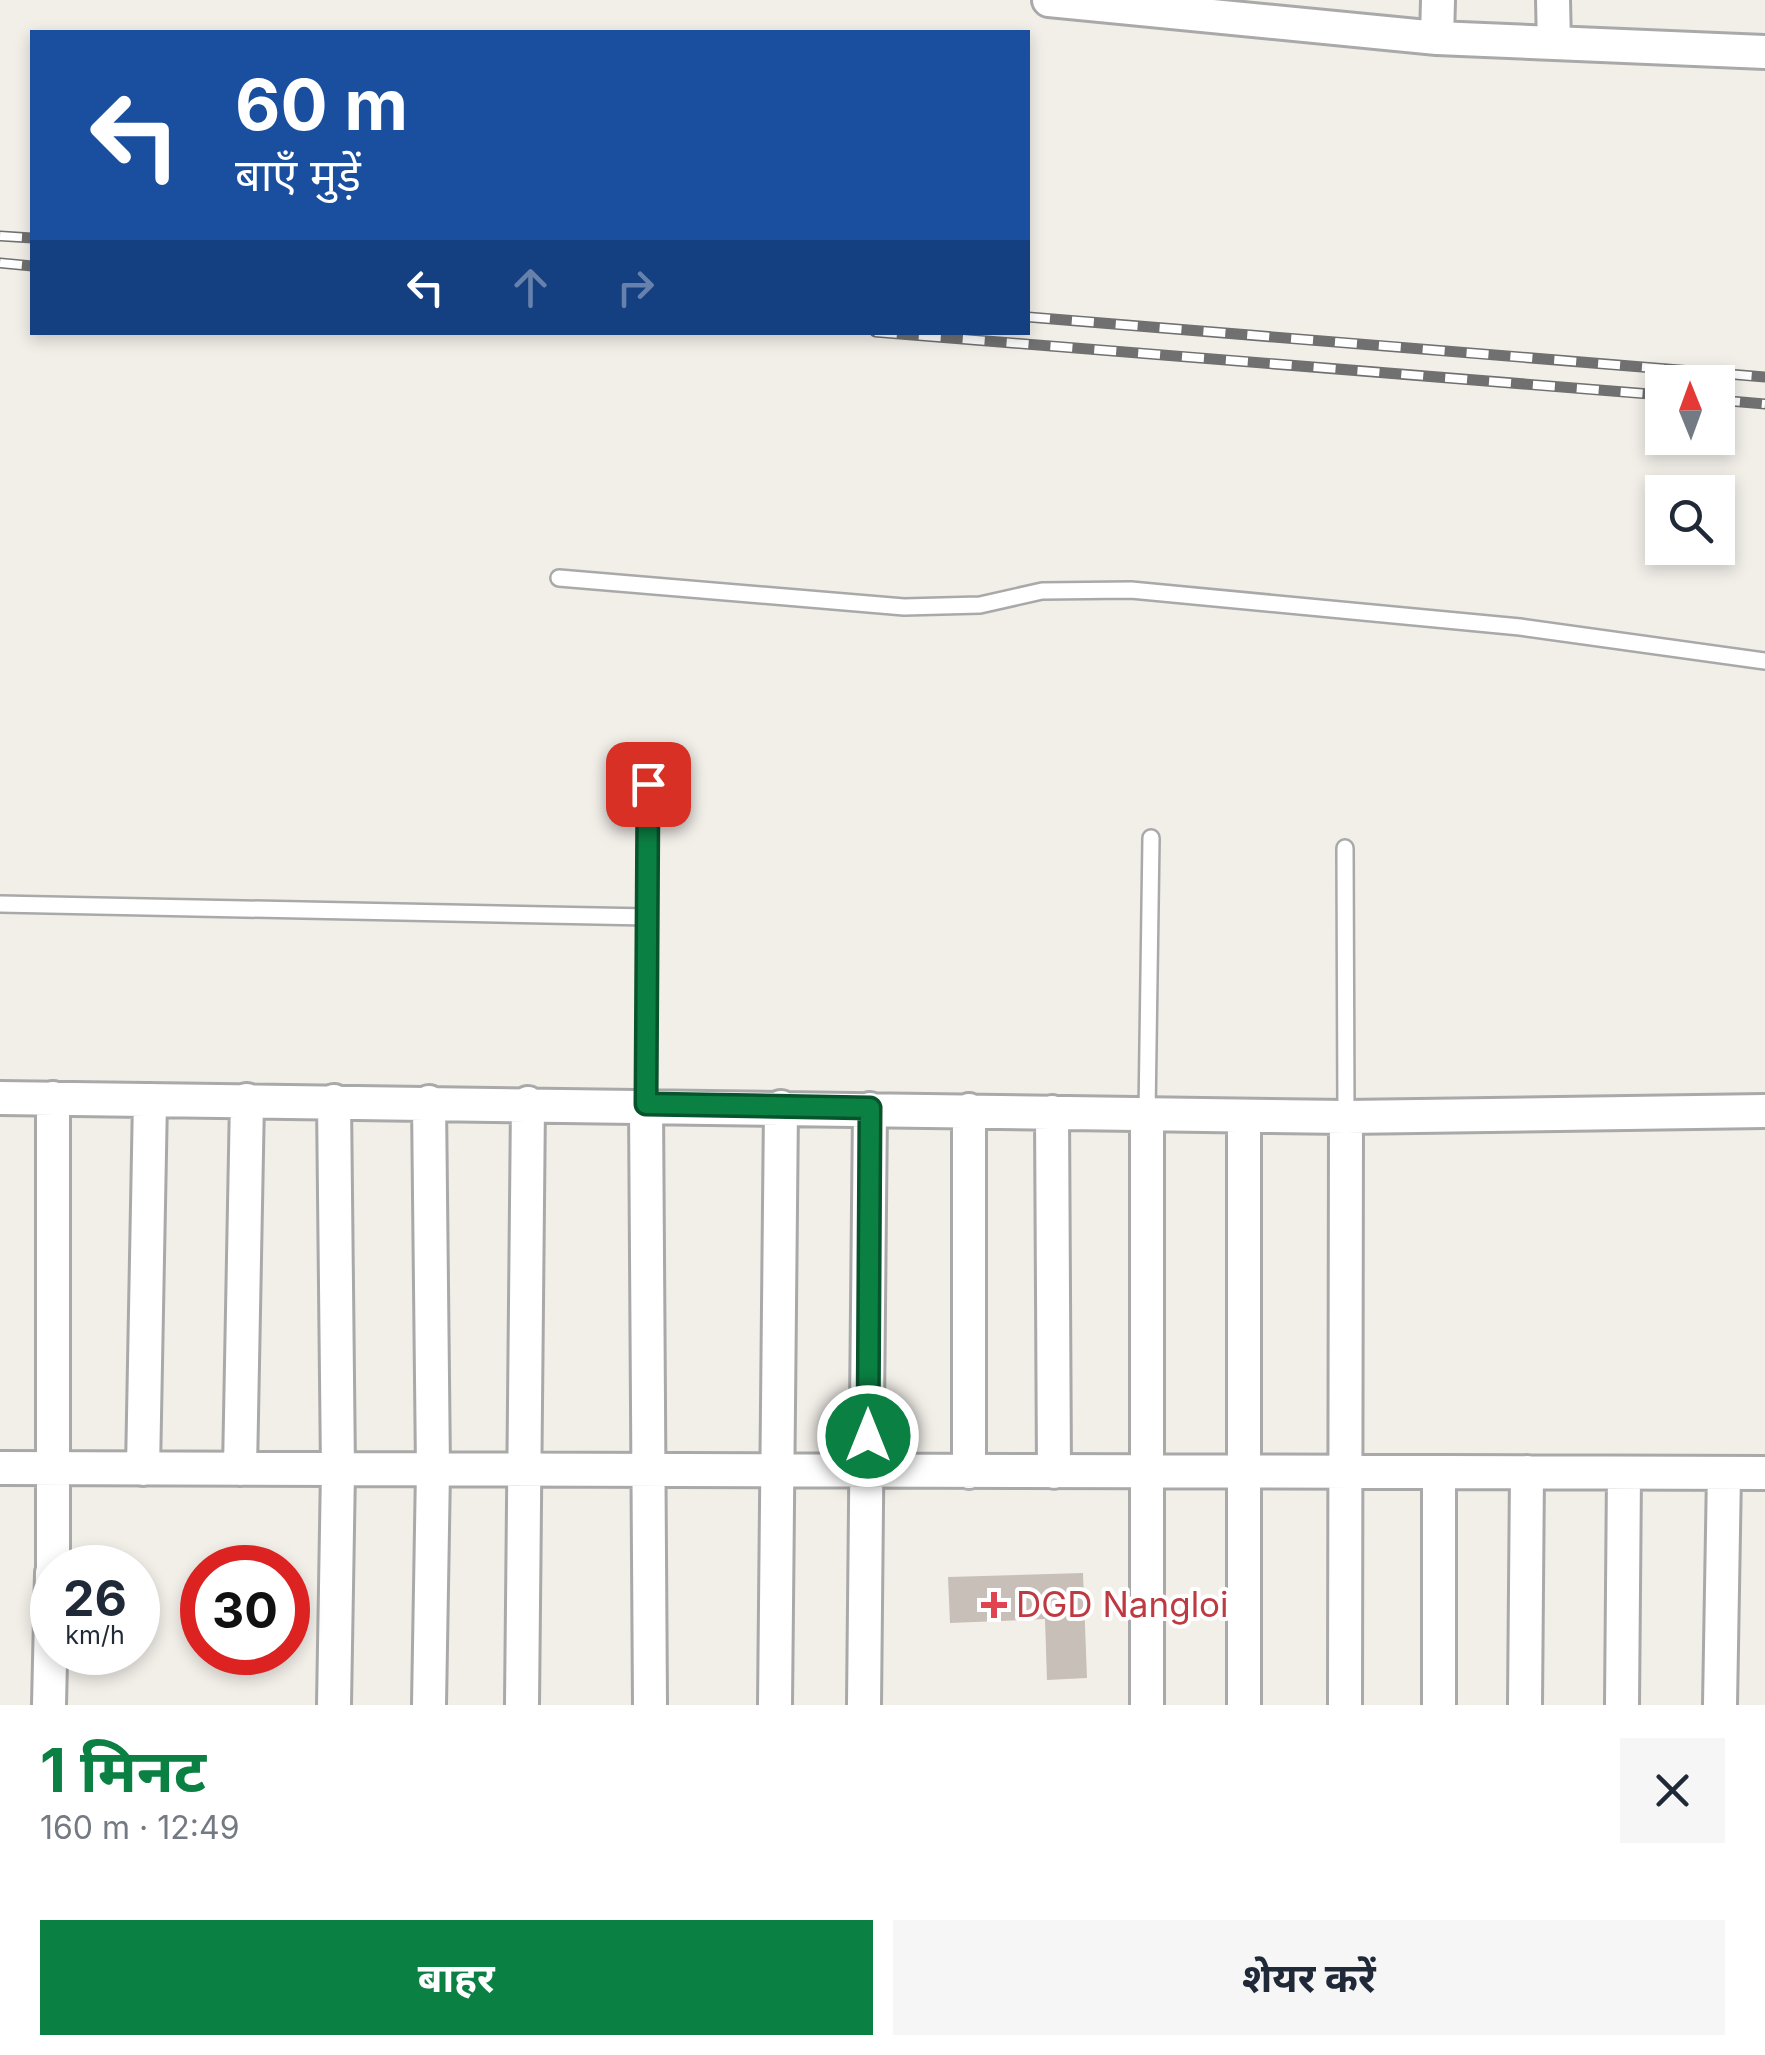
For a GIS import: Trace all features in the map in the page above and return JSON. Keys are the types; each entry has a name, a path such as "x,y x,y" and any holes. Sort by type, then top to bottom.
{"street":[{"path":"1049,0 1438,38 1765,52"},
{"path":"1438,0 1438,38"},
{"path":"1552,0 1554,43"},
{"path":"0,1098 646,1104 1346,1118 1765,1111"},
{"path":"52,1098 53,1545"},
{"path":"143,1468 150,1100"},
{"path":"240,1469 247,1100"},
{"path":"334,1102 338,1470 334,1705"},
{"path":"429,1102 433,1470 429,1705"},
{"path":"522,1705 528,1103"},
{"path":"646,1104 650,1705"},
{"path":"775,1705 781,1107"},
{"path":"864,1705 870,1108"},
{"path":"969,1472 970,1110"},
{"path":"1052,1112 1054,1472"},
{"path":"1147,1114 1147,1705"},
{"path":"1244,1116 1244,1705"},
{"path":"1344,1705 1346,1118"},
{"path":"0,1468 1765,1473"},
{"path":"1524,1705 1527,1472"},
{"path":"1439,1473 1440,1705"},
{"path":"1622,1705 1624,1473"},
{"path":"1720,1705 1724,1473"},
{"path":"49,1705 50,1675"}],"lane":[{"path":"560,578 904,607 980,605 1042,591 1131,590 1520,627 1765,661"},
{"path":"646,1104 648,784"},
{"path":"1147,1114 1151,838"},
{"path":"1346,848 1346,1118"},
{"path":"0,904 648,917"}],"building":[{"path":"1083,1573 1087,1678 1047,1680 1045,1619 950,1623 948,1577"}],"railway":[{"path":"0,236 30,238"},
{"path":"0,263 30,266"},
{"path":"1030,317 1765,377"},
{"path":"912,335 1645,394"},
{"path":"1735,401 1765,404"}],"place":[{"name":"DGD Nangloi","path":"994,1605"}],"route":[{"path":"648,784 646,1104 870,1108 868,1436"}]}
